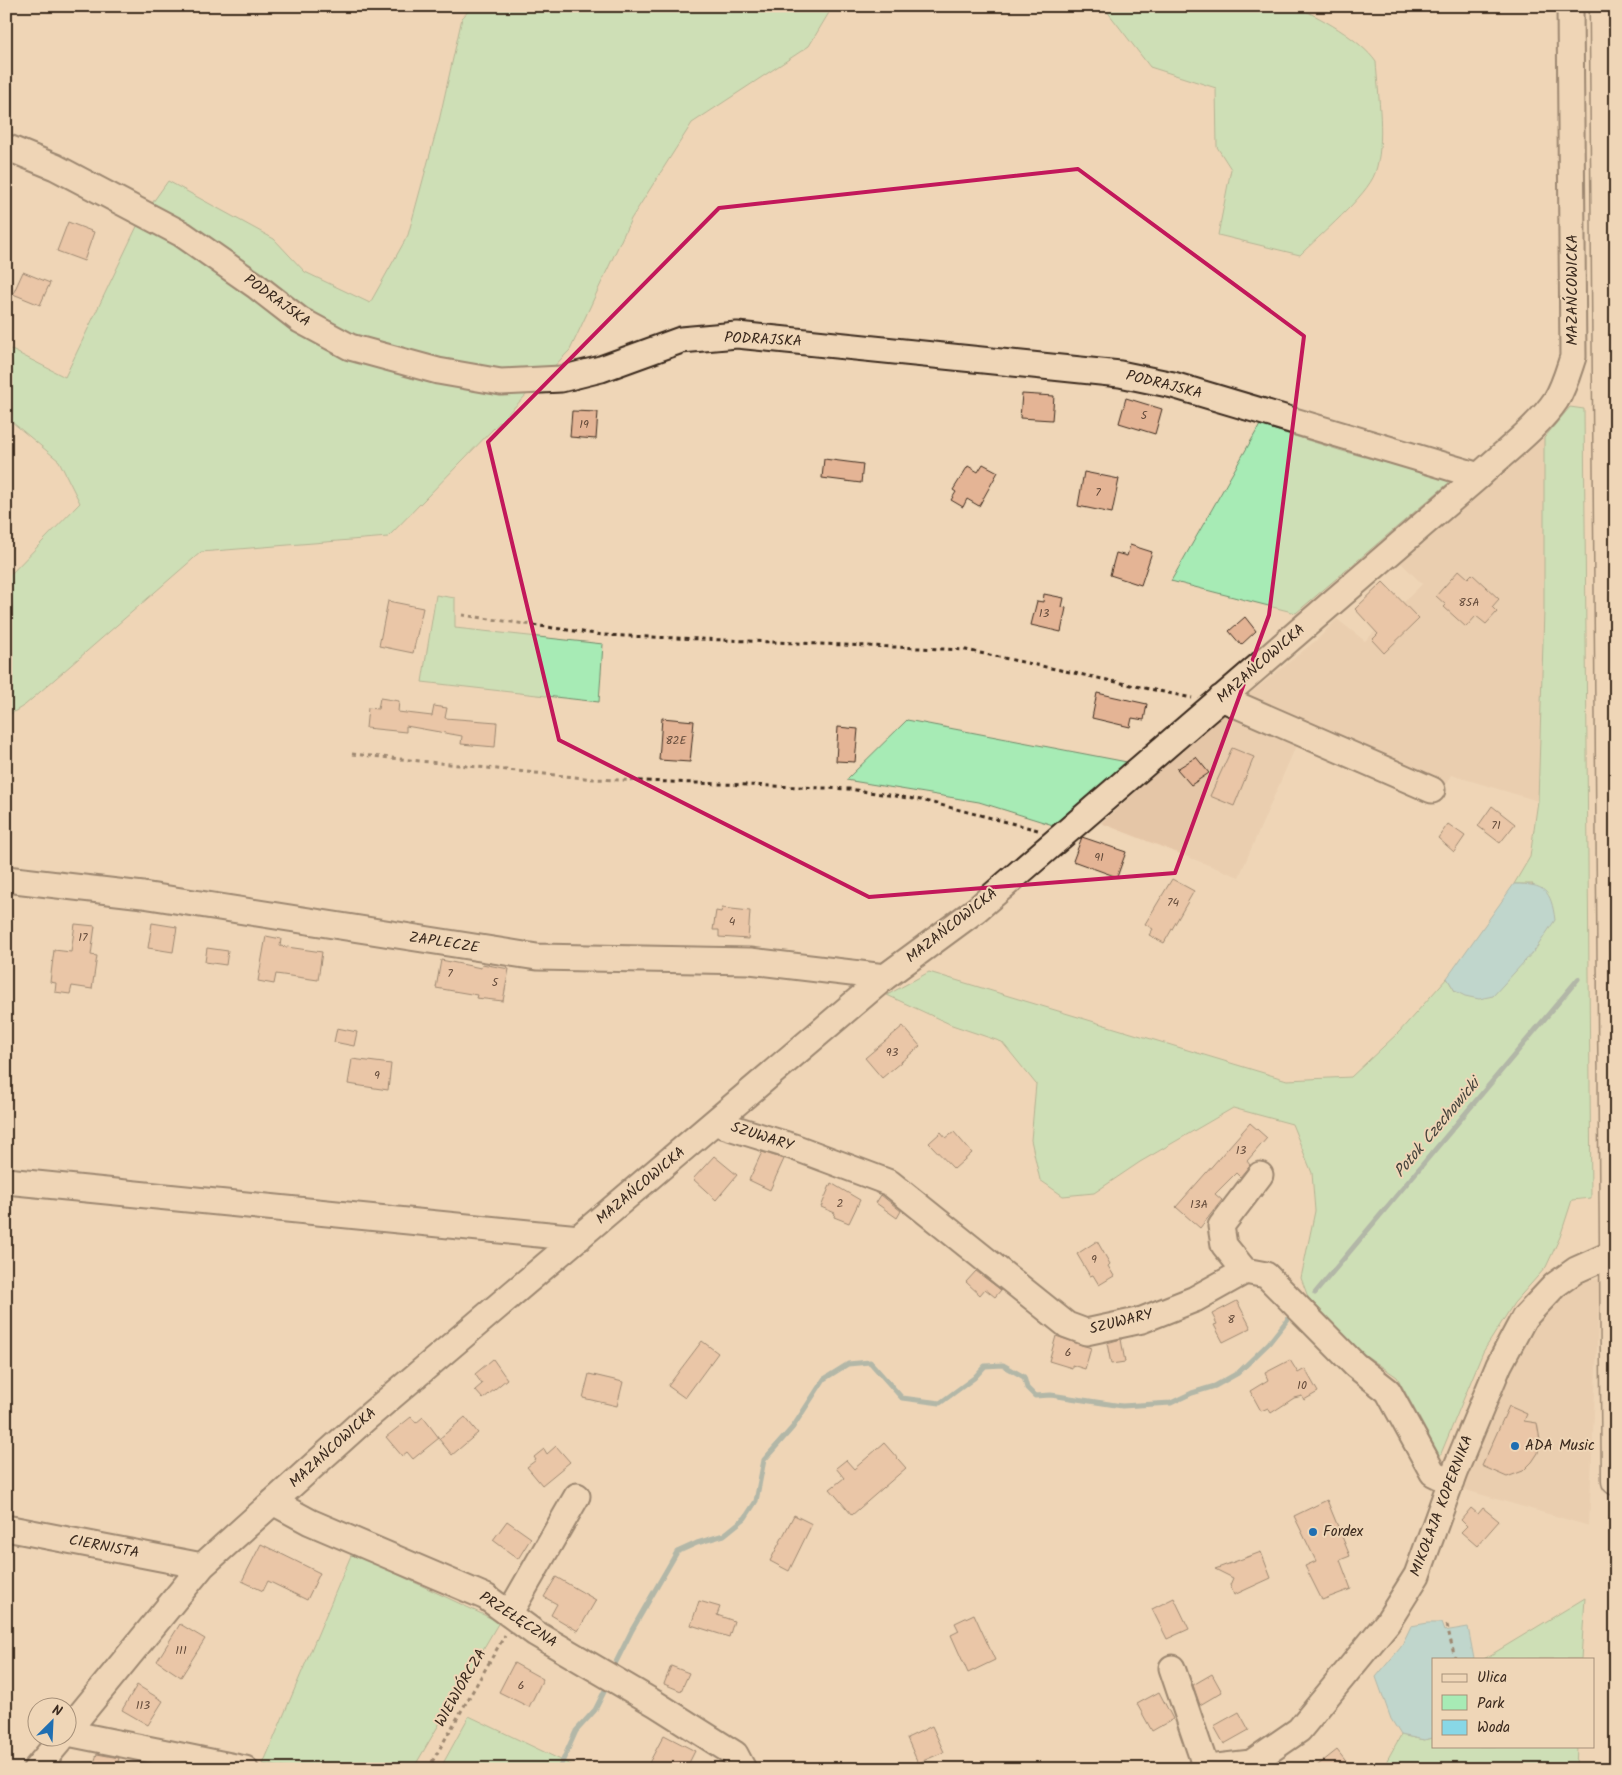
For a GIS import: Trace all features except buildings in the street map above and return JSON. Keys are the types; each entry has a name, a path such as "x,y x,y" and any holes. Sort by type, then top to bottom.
{"main road":[{"path":"1604,6 1616,1481"},
{"path":"1605,177 1616,151"}],"street":[{"name":"MAZAŃCOWICKA","path":"78,1720 202,1566 364,1420 885,977 976,910 1479,476 1539,420 1556,400 1567,377 1573,357 1570,6"},
{"name":"PODRAJSKA","path":"6,147 55,167 182,234 256,285 300,320 350,347 438,371 501,382 561,379 601,368 681,340 746,336 1120,374 1173,385 1479,476"},
{"path":"1218,701 1432,790"},
{"name":"ZAPLECZE","path":"6,879 143,895 537,957 750,961 885,977"},
{"name":"SZUWARY","path":"716,1122 794,1147 890,1183 1067,1325 1086,1332 1142,1320 1195,1299 1245,1271"},
{"path":"1260,1175 1221,1226 1224,1245 1245,1271 1266,1275 1355,1365 1388,1392 1432,1473 1451,1482"},
{"path":"6,1181 579,1238"},
{"name":"MIKOŁAJA KOPERNIKA","path":"1200,1769 1251,1764 1299,1730 1387,1623 1417,1575 1451,1482 1499,1365 1524,1318 1555,1285 1576,1270 1614,1253"},
{"path":"512,1616 577,1496"},
{"name":"PRZEŁĘCZNA","path":"273,1502 310,1522 486,1597 535,1633 656,1704 735,1754 743,1769"},
{"name":"CIERNISTA","path":"6,1528 202,1566"},
{"path":"1172,1668 1206,1768"},
{"path":"78,1734 245,1769"},
{"path":"36,1769 54,1748"}],"path":[{"path":"462,615 603,635 966,650 1218,701"},
{"path":"352,754 594,779 849,789 922,800 1062,836"},
{"name":"WIEWIÓRCZA","path":"428,1769 512,1616"},
{"path":"1447,1625 1455,1658"}],"highlighted area":[{"path":"1078,169 1304,336 1269,615 1175,873 869,897 559,740 488,442 719,208"}],"shaded area":[{"path":"1544,438 1544,610 1538,801 1451,775 1444,788 1243,699 1319,638 1337,619 1365,641 1422,584 1400,562"},
{"path":"1222,714 1296,746 1239,877 1101,823"},
{"path":"1600,1279 1589,1526 1462,1489 1510,1365 1532,1324 1564,1292 1580,1281"}],"green space":[{"path":"473,6 833,6 809,46 692,123 631,219 570,350 388,537 201,552 25,705 6,717 6,579 80,503 59,461 6,417 6,347 65,377 140,220 168,181 274,239 305,272 370,303 408,235 439,121 462,18"},
{"path":"1103,6 1294,6 1339,29 1360,45 1376,62 1381,133 1380,147 1375,173 1363,193 1300,255 1218,235 1231,169 1217,147 1216,88 1150,67"},
{"path":"1570,407 1584,409 1591,1198 1572,1200 1560,1237 1546,1267 1514,1303 1483,1352 1440,1456 1397,1377 1361,1352 1308,1297 1301,1278 1315,1211 1312,1173 1292,1124 1233,1108 1140,1162 1094,1193 1063,1196 1040,1180 1031,1140 1036,1084 1002,1042 952,1025 887,995 929,972 1287,1080 1351,1077 1399,1032 1447,978 1455,991 1533,884 1514,884 1530,857 1538,801 1544,610 1544,438"},
{"path":"1260,425 1342,451 1452,480 1296,613 1171,581"},
{"path":"436,595 455,598 455,628 603,644 599,702 422,682"},
{"path":"907,720 1127,762 1053,825 979,802 846,780"},
{"path":"352,1553 499,1622 413,1769 291,1769 263,1764"},
{"path":"1585,1598 1581,1658 1486,1658"},
{"path":"469,1716 563,1761 578,1769 440,1769"},
{"path":"1401,1735 1424,1740 1432,1738 1432,1748 1577,1748 1576,1769 1387,1769 1386,1762"}],"water":[{"path":"1514,884 1533,885 1545,891 1551,902 1555,920 1535,950 1493,996 1479,999 1465,996 1455,991 1447,978"},
{"path":"1441,1623 1444,1631 1468,1627 1474,1658 1432,1658 1432,1738 1424,1740 1401,1735 1391,1719 1376,1677 1401,1647 1411,1626"}],"waterway":[{"name":"Potok Czechowicki","path":"1315,1293 1578,979"},
{"name":"Potok Czechowicki","path":"615,1664 632,1630 677,1552 697,1543 724,1535 745,1518 756,1501 764,1460 793,1427 824,1379 848,1364 870,1362 902,1398 940,1403 974,1378 985,1366 1003,1365 1024,1377 1027,1388 1035,1396 1051,1395 1122,1406 1171,1403 1192,1393 1215,1386 1238,1373 1269,1343 1288,1319"},
{"name":"Potok Czechowicki","path":"559,1769 576,1731 595,1710 605,1690"}],"place":[{"name":"ADA Music","path":"1515,1446"},
{"name":"Fordex","path":"1313,1532"}]}
